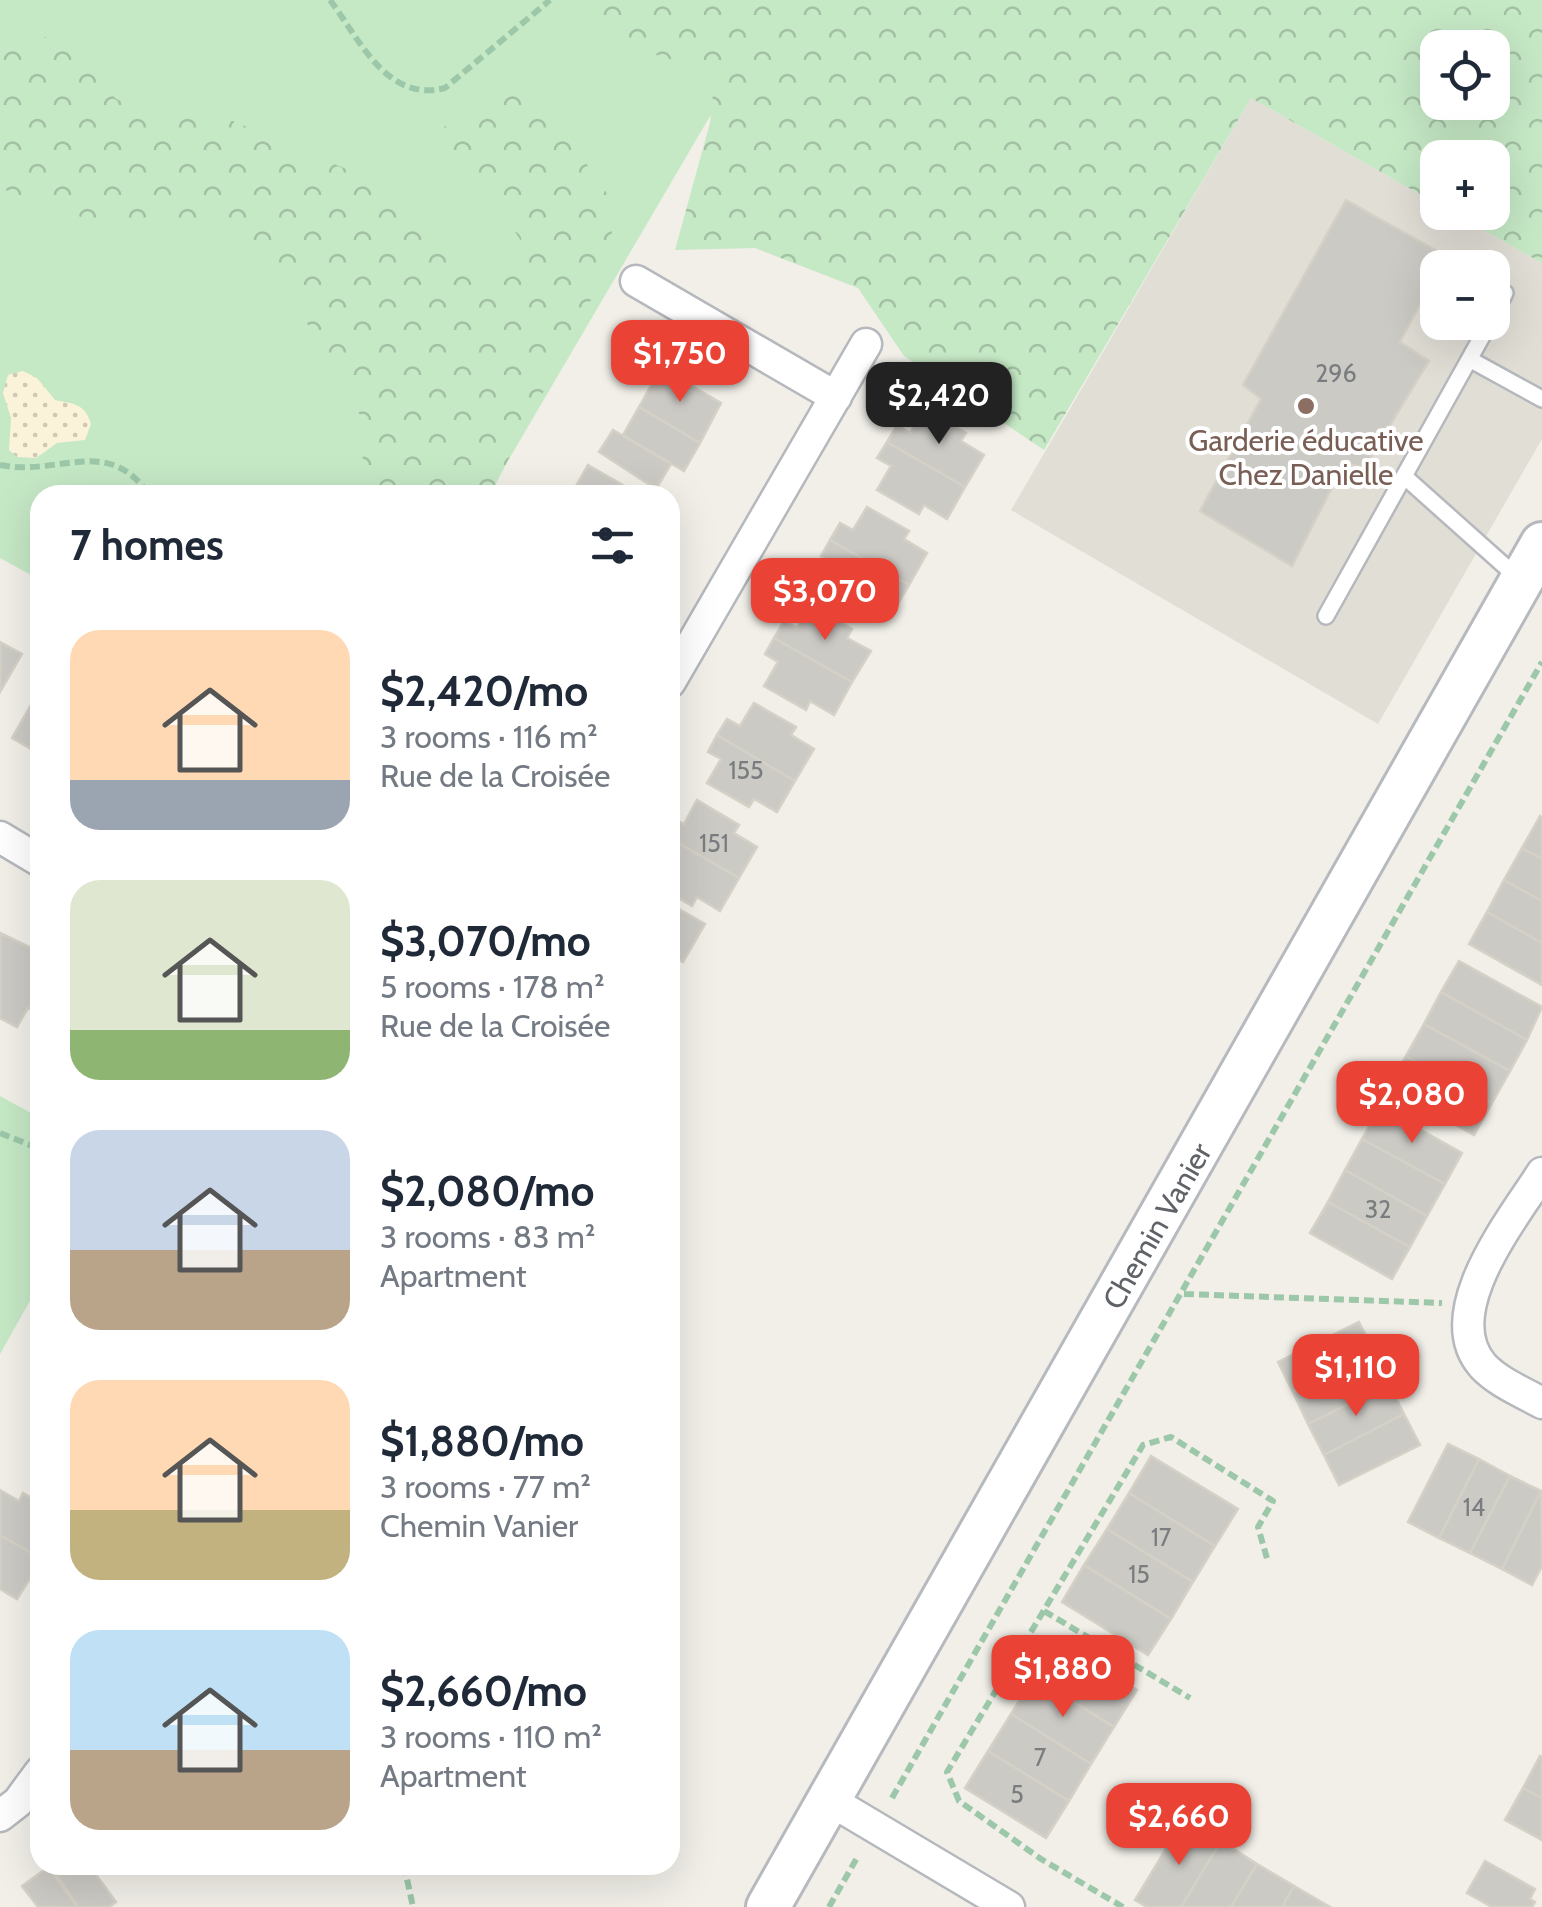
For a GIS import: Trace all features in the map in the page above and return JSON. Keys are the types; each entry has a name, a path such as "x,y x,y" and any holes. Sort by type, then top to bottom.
{"main road":[{"name":"Chemin Vanier","path":"768,1907 1542,544"}],"street":[{"path":"636,281 836,397"},
{"path":"680,665 866,344"},
{"path":"0,837 30,855"},
{"path":"1542,1172 1498,1242 1468,1304 1469,1341 1482,1366 1542,1402"},
{"path":"0,1816 30,1786"},
{"path":"831,1800 1008,1907"}],"lane":[{"path":"1326,616 1481,340"},
{"path":"1471,360 1542,400"},
{"path":"1405,477 1521,581"}],"path":[{"path":"330,0 393,82 428,93 445,88 550,0"},
{"path":"0,465 20,470 90,460 116,463 139,485"},
{"path":"829,1907 1184,1294 1542,662"},
{"path":"0,1132 30,1145"},
{"path":"1184,1294 1468,1304"},
{"path":"1123,1907 1041,1859 959,1801 947,1772 1143,1445 1171,1437 1272,1501 1258,1527 1268,1562"},
{"path":"1044,1610 1190,1698"},
{"path":"406,1875 413,1907"}],"shaded area":[{"name":"Garderie éducative Chez Danielle","path":"1251,98 1420,194 1420,230 1483,230 1542,263 1542,439 1378,724 1011,510"}],"green space":[{"path":"0,0 778,0 494,485 30,485 30,574 0,558"},
{"path":"578,0 1542,0 1542,263 1483,230 1510,230 1510,140 1420,140 1420,194 1251,98 1044,450 904,356 858,288 755,248 675,250 710,123 715,74 642,50"},
{"path":"51,35 79,44 115,98 142,114 221,116 351,171 495,284 518,273 524,246 469,180 450,148 444,127 513,80 582,158 618,211 595,292 495,485 356,485 366,444 360,415 319,348 273,253 220,222 158,220 112,228 0,188 0,53"},
{"path":"0,1096 30,1112 30,1301 0,1354"}],"sand":[{"path":"23,371 37,378 55,400 85,412 91,424 85,440 57,443 36,458 17,457 9,450 11,418 3,393 8,375"}],"building":[{"path":"1346,200 1435,250 1420,250 1420,305 1400,342 1429,361 1364,468 1345,462 1292,566 1200,511 1261,399 1243,385"},
{"path":"661,368 721,403 700,443 639,407"},
{"path":"639,407 700,443 684,471 623,435"},
{"path":"924,409 966,433 961,441 984,455 965,487 887,442 897,425 910,433"},
{"path":"613,430 671,464 658,485 650,485 599,452"},
{"path":"887,442 965,487 947,519 924,505 919,514 877,490 891,466 877,458"},
{"path":"588,465 623,485 577,485"},
{"path":"867,507 909,531 904,539 927,553 909,585 830,540 840,523 853,530"},
{"path":"830,540 909,585 890,617 867,603 862,612 820,587 834,564 821,556"},
{"path":"810,605 852,629 847,638 871,651 852,682 774,638 784,621 797,628"},
{"path":"774,638 852,682 834,715 810,701 806,710 764,686 778,662 765,654"},
{"path":"0,642 22,654 0,692"},
{"path":"754,703 796,727 791,735 814,749 795,781 717,735 727,719 740,726"},
{"path":"30,706 30,748 12,738"},
{"path":"717,735 795,781 777,812 754,799 749,807 707,783 721,759 708,752"},
{"path":"697,800 739,825 734,833 757,847 739,878 680,844 680,822 684,824"},
{"path":"1542,818 1542,859 1522,848"},
{"path":"680,844 739,878 720,911 697,897 692,906 680,899"},
{"path":"1522,848 1542,859 1542,901 1504,880"},
{"path":"1504,880 1542,901 1542,943 1487,912"},
{"path":"680,910 705,924 683,962 680,960"},
{"path":"1487,912 1542,943 1542,985 1469,944"},
{"path":"0,933 30,947 30,1009 17,1027 0,1018"},
{"path":"1459,961 1542,1007 1527,1040 1441,992"},
{"path":"1441,992 1527,1040 1510,1071 1424,1024"},
{"path":"1424,1024 1510,1071 1492,1103 1406,1056"},
{"path":"1406,1056 1492,1103 1474,1135 1389,1087"},
{"path":"1380,1107 1462,1153 1445,1184 1362,1139"},
{"path":"1362,1139 1445,1184 1427,1216 1345,1170"},
{"path":"1345,1170 1427,1216 1410,1247 1328,1202"},
{"path":"1328,1202 1410,1247 1392,1279 1310,1233"},
{"path":"1359,1322 1374,1352 1293,1392 1278,1362"},
{"path":"1374,1352 1389,1384 1308,1424 1293,1392"},
{"path":"1389,1384 1404,1414 1324,1455 1308,1424"},
{"path":"1404,1414 1420,1445 1339,1485 1324,1455"},
{"path":"1448,1444 1479,1459 1439,1538 1408,1522"},
{"path":"1151,1456 1238,1509 1215,1546 1129,1493"},
{"path":"1479,1459 1510,1476 1470,1553 1439,1538"},
{"path":"1510,1476 1541,1491 1502,1569 1470,1553"},
{"path":"0,1490 19,1501 23,1493 30,1497 30,1552 0,1535"},
{"path":"1541,1491 1542,1566 1532,1585 1502,1569"},
{"path":"1129,1493 1215,1546 1193,1582 1107,1529"},
{"path":"1107,1529 1193,1582 1171,1619 1084,1565"},
{"path":"0,1535 30,1552 30,1578 17,1599 0,1589"},
{"path":"1084,1565 1171,1619 1148,1655 1062,1602"},
{"path":"1057,1640 1137,1690 1114,1727 1034,1677"},
{"path":"1034,1677 1114,1727 1091,1764 1011,1714"},
{"path":"1011,1714 1091,1764 1069,1801 988,1751"},
{"path":"988,1751 1069,1801 1046,1838 965,1788"},
{"path":"1542,1757 1542,1798 1523,1788"},
{"path":"1523,1788 1542,1798 1542,1840 1505,1820"},
{"path":"1184,1819 1221,1841 1181,1907 1147,1907 1135,1900"},
{"path":"1221,1841 1257,1864 1231,1907 1181,1907"},
{"path":"1485,1861 1535,1889 1530,1899 1535,1902 1532,1907 1492,1907 1467,1893"},
{"path":"1257,1864 1294,1886 1282,1907 1231,1907"},
{"path":"37,1875 54,1875 78,1907 38,1907 22,1886"},
{"path":"57,1875 96,1875 116,1902 109,1907 78,1907"},
{"path":"1294,1886 1330,1907 1282,1907"}],"place":[{"name":"Garderie éducative Chez Danielle","path":"1306,406"}]}
